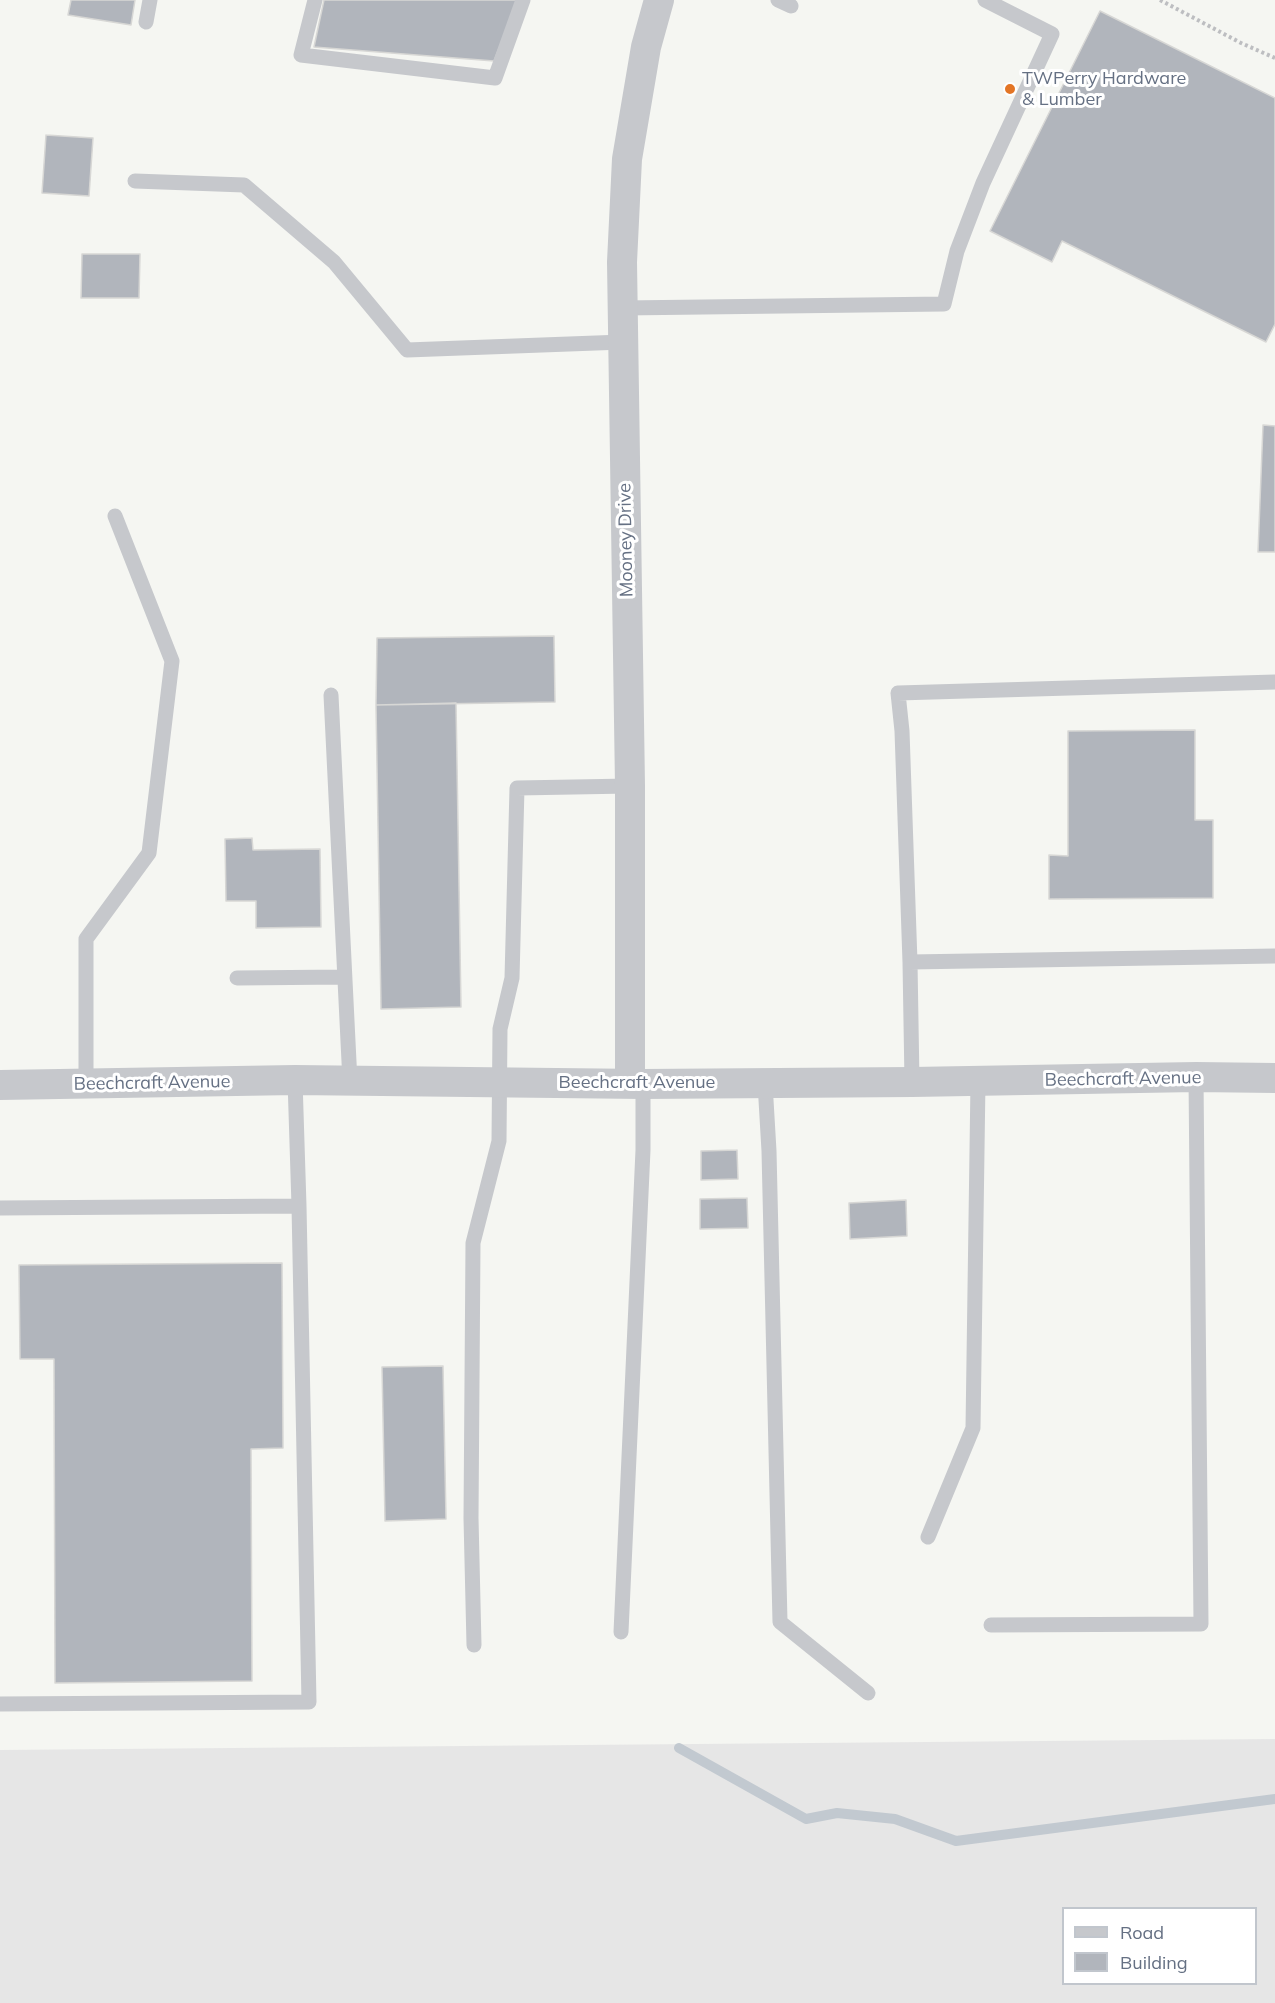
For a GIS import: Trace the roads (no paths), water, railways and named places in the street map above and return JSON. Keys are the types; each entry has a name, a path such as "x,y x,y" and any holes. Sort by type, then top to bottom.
{"street":[{"name":"Mooney Drive","path":"636,1083 622,262 627,159 646,47 659,0"},
{"name":"Beechcraft Avenue","path":"0,1085 295,1080 765,1083 1275,1078"}],"lane":[{"path":"146,22 150,0"},
{"path":"315,0 300,55 495,78 523,0"},
{"path":"623,308 944,304 957,250 983,183 1052,34 985,0"},
{"path":"135,181 244,185 334,261 407,350 623,342"},
{"path":"86,1084 86,939 148,853 172,661 115,516"},
{"path":"912,1082 902,731 898,693 1275,682"},
{"path":"331,695 350,1082"},
{"path":"474,1645 471,1518 473,1243 499,1141 500,1029 512,978 517,788 630,786"},
{"path":"910,962 1275,956"},
{"path":"237,978 344,977"},
{"path":"991,1625 1201,1624 1196,1077"},
{"path":"0,1704 309,1702 295,1080"},
{"path":"928,1537 973,1428 978,1081"},
{"path":"621,1632 644,1150 636,1083"},
{"path":"765,1083 770,1151 780,1622 868,1693"},
{"path":"0,1208 299,1206"}],"waterway":[{"path":"679,1748 806,1819 837,1813 895,1819 956,1841 1275,1799"}],"place":[{"name":"TWPerry Hardware & Lumber","path":"1010,89"}]}
